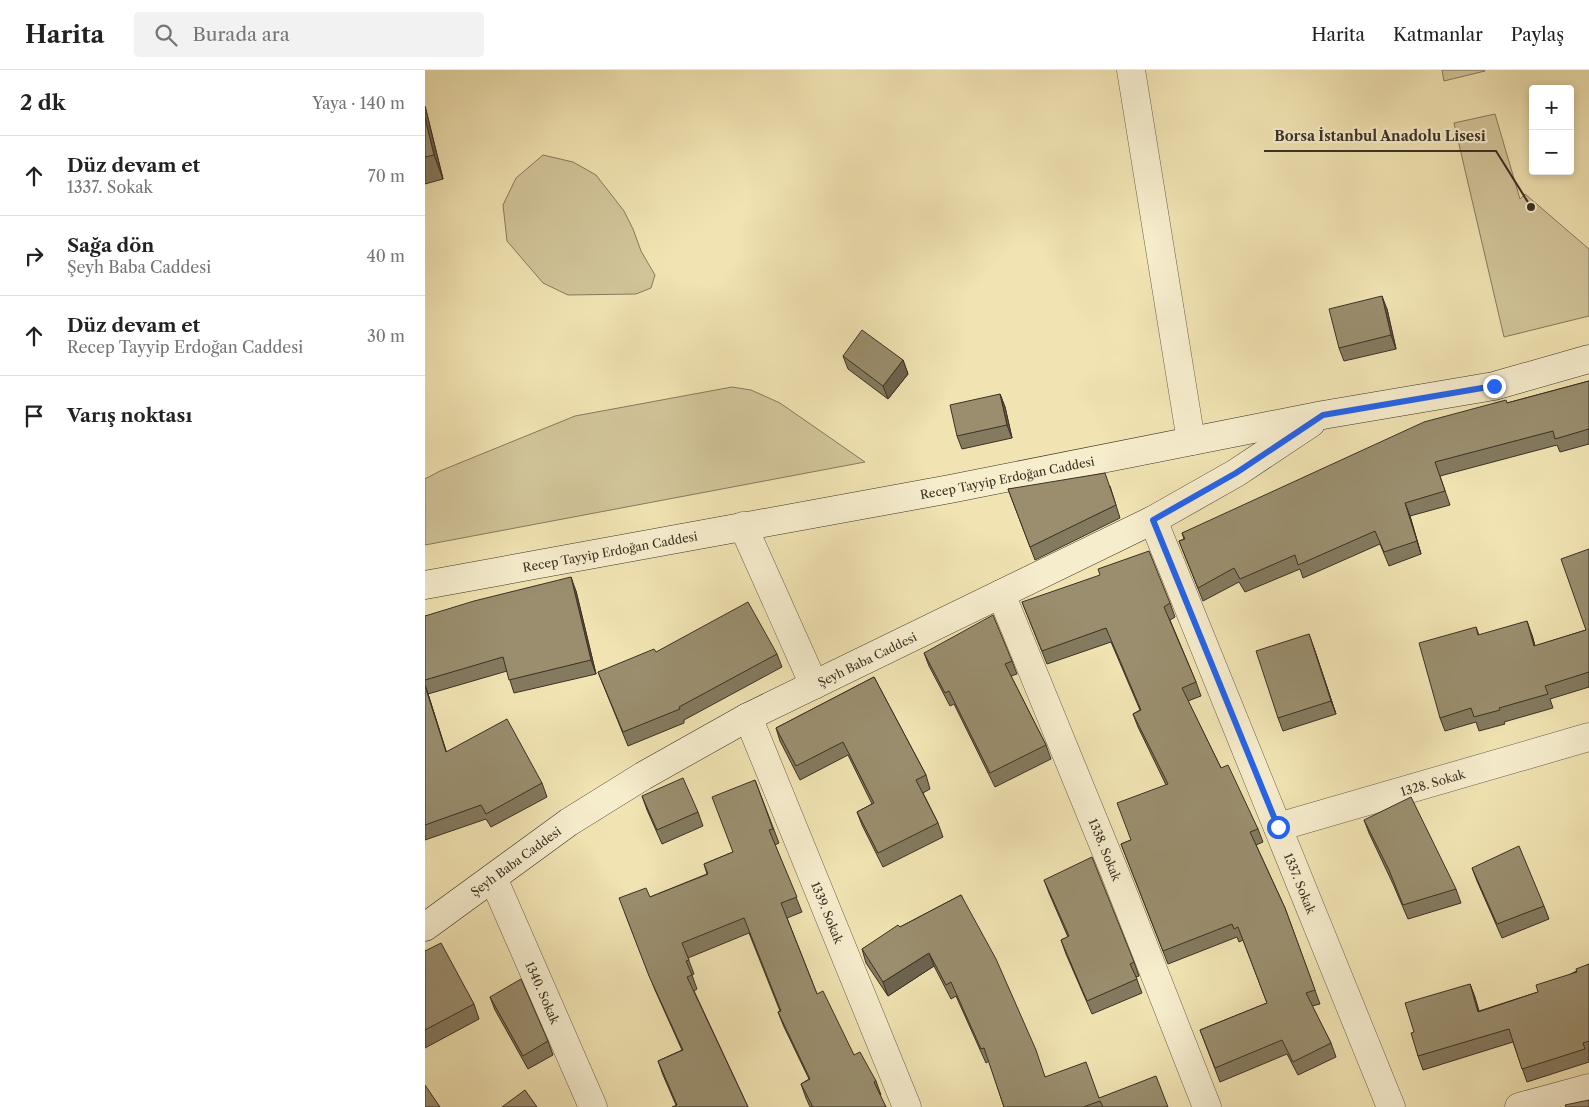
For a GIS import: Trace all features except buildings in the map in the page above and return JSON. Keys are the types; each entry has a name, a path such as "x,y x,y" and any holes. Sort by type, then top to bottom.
{"street":[{"path":"1131,70 1191,441"},
{"name":"Recep Tayyip Erdoğan Caddesi","path":"425,585 950,489 1323,415 1494,386 1589,358"},
{"name":"Şeyh Baba Caddesi","path":"425,927 569,822 643,776 748,717 1153,520 1236,473 1323,415"},
{"name":"1337. Sokak","path":"1153,520 1391,1107"},
{"path":"743,526 814,685"},
{"name":"1338. Sokak","path":"1001,594 1115,873 1207,1107"},
{"name":"1339. Sokak","path":"748,717 907,1107"},
{"name":"1328. Sokak","path":"1278,827 1589,737"},
{"name":"1340. Sokak","path":"493,878 593,1107"},
{"path":"1519,1107 1589,1088"}],"shaded area":[{"path":"1442,70 1484,70 1485,71 1444,81"},
{"path":"1495,114 1520,199 1525,194 1589,249 1589,316 1504,337 1454,123"},
{"path":"543,155 573,162 596,175 624,211 633,229 641,251 655,275 651,288 636,294 568,295 543,283 507,241 503,205 516,178"},
{"path":"732,387 751,390 780,403 865,462 425,545 425,479 440,471 575,416"}],"place":[{"name":"Borsa İstanbul Anadolu Lisesi","path":"1531,207"}],"route":[{"path":"1278,827 1153,520 1236,473 1323,415 1494,386"}]}
